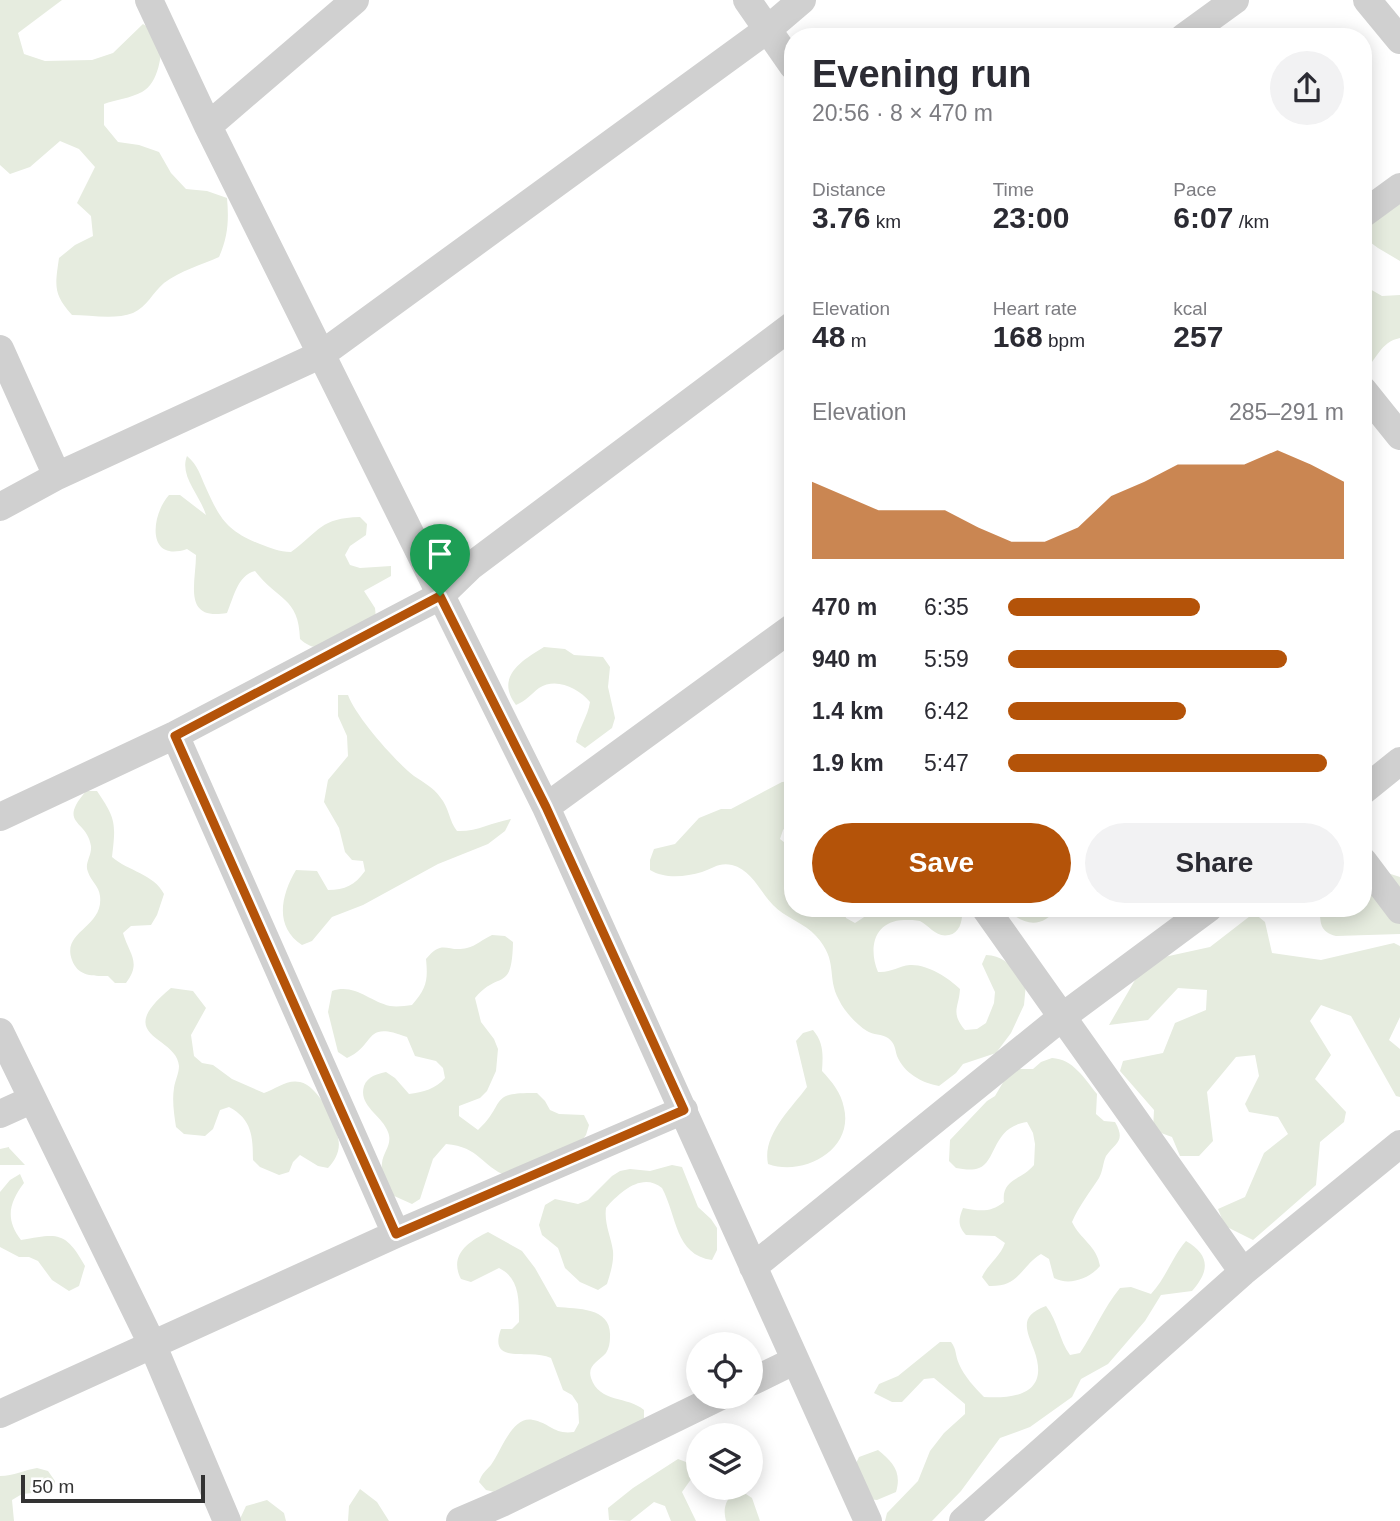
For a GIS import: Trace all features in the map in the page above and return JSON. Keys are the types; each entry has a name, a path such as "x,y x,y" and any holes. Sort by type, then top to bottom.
{"street":[{"path":"149,0 208,126 546,807 868,1521"},
{"path":"208,126 355,0"},
{"path":"747,0 784,53"},
{"path":"0,507 57,476 322,354 768,29 802,0"},
{"path":"1196,28 1235,0"},
{"path":"1367,0 1400,40"},
{"path":"1372,207 1400,187"},
{"path":"0,817 175,736 440,596 471,566 784,332"},
{"path":"0,349 57,476"},
{"path":"1372,401 1400,436"},
{"path":"546,807 784,636"},
{"path":"175,736 396,1234"},
{"path":"1372,784 1400,761"},
{"path":"1372,873 1400,910"},
{"path":"991,917 1243,1272"},
{"path":"753,1267 1062,1017 1197,917"},
{"path":"0,1032 153,1346 228,1521"},
{"path":"0,1114 31,1100"},
{"path":"0,1414 396,1234 684,1110"},
{"path":"964,1521 1243,1272 1400,1144"},
{"path":"763,1376 794,1361"},
{"path":"460,1521 506,1512 697,1409"}],"shaded area":[{"path":"0,0 62,0 18,33 24,54 45,61 92,60 113,53 143,24 162,36 160,59 152,82 138,94 104,104 104,125 118,142 159,152 171,173 186,189 207,191 227,198 227,228 219,257 170,279 133,313 111,317 72,315 58,295 56,283 59,258 75,245 93,236 91,216 77,203 95,167 79,149 60,141 30,167 10,174 0,165"},
{"path":"1372,193 1400,198 1400,261 1372,244"},
{"path":"1372,290 1382,296 1400,295 1400,338 1383,347 1372,362"},
{"path":"187,456 196,467 226,523 249,539 271,548 291,552 328,523 360,517 367,524 366,535 350,546 345,555 350,565 360,568 391,566 391,576 364,591 375,608 376,618 336,635 328,646 310,646 300,639 299,625 291,607 255,571 240,582 227,613 213,614 197,606 194,588 196,555 187,549 174,552 164,549 156,535 158,514 169,495 180,495 206,515 188,478 185,463"},
{"path":"544,647 565,649 574,655 603,657 610,667 608,687 615,718 612,728 585,748 576,742 590,702 579,692 559,684 546,685 516,705 510,695 508,686 513,671"},
{"path":"338,695 348,695 359,715 387,750 438,794 457,831 511,819 505,831 488,844 438,864 363,905 332,917 312,941 302,945 287,929 283,910 287,890 296,870 317,871 328,890 349,886 365,871 363,861 352,860 345,852 339,828 324,802 328,780 348,756 347,736 338,716"},
{"path":"782,782 784,829 780,839 784,842 784,914 768,900 750,876 732,865 720,865 682,876 662,875 650,870 654,849 675,844 699,818 721,809 731,809"},
{"path":"86,791 97,791 111,815 114,829 112,857 147,877 160,887 164,894 151,925 131,926 123,933 134,963 126,983 115,983 108,976 82,973 72,960 72,942 96,915 100,896 87,869 91,846 74,816 74,810"},
{"path":"1372,868 1400,877 1400,934 1336,936 1327,932 1320,918 1372,917"},
{"path":"789,917 846,917 855,923 864,917 961,917 959,928 949,935 937,933 918,921 904,920 886,925 876,937 874,945 878,972 917,965 937,972 960,989 956,1010 960,1024 965,1030 977,1029 986,1023 994,1003 995,992 982,964 986,955 993,956 1013,968 1026,984 1024,1005 1011,1033 996,1053 963,1064 939,1086 920,1080 900,1062 890,1040 863,1028 844,1009 835,991 827,953 816,936"},
{"path":"1016,917 1048,917 1032,923"},
{"path":"1249,917 1259,917 1265,922 1272,953 1321,960 1394,943 1400,946 1400,1017 1389,1040 1400,1049 1400,1097 1396,1096 1351,1016 1321,1005 1310,1021 1331,1055 1315,1079 1346,1112 1344,1122 1320,1142 1316,1185 1253,1240 1225,1226 1218,1209 1245,1197 1264,1153 1288,1134 1278,1117 1249,1112 1245,1104 1259,1076 1255,1055 1236,1057 1207,1092 1213,1141 1199,1156 1180,1156 1172,1137 1153,1130 1154,1110 1120,1071 1123,1061 1163,1053 1175,1023 1206,1010 1207,990 1178,988 1148,1020 1109,1025 1146,961 1210,947"},
{"path":"492,935 505,936 513,942 507,975 483,989 475,998 481,1022 498,1049 496,1071 487,1091 480,1098 459,1106 459,1116 478,1130 504,1097 537,1093 550,1110 559,1114 584,1115 589,1125 586,1135 573,1152 507,1176 466,1149 446,1144 433,1159 420,1199 412,1204 392,1195 382,1185 382,1163 389,1136 385,1126 364,1099 364,1086 370,1078 386,1072 409,1094 419,1092 433,1087 445,1078 443,1068 436,1061 415,1056 407,1037 393,1032 377,1032 347,1058 338,1052 328,1012 332,991 347,989 390,1006 412,1005 424,989 426,959 432,953 441,948 467,948"},
{"path":"171,988 193,991 206,1008 191,1035 194,1056 202,1063 213,1065 232,1079 264,1093 295,1081 313,1090 325,1105 339,1142 337,1154 328,1168 318,1166 300,1155 289,1172 279,1175 260,1167 253,1160 247,1123 229,1107 220,1110 213,1129 205,1136 184,1134 176,1127 173,1097 179,1066 176,1056 151,1034 146,1026 146,1017 154,1004"},
{"path":"813,1030 821,1044 822,1071 843,1102 845,1123 841,1136 834,1148 810,1163 796,1167 768,1164 767,1153 773,1133 807,1087 796,1041 803,1033"},
{"path":"1052,1058 1066,1062 1083,1076 1097,1094 1096,1114 1104,1121 1115,1122 1120,1133 1118,1141 1106,1156 1099,1178 1072,1222 1092,1248 1100,1266 1078,1280 1060,1280 1054,1278 1049,1259 1041,1254 1014,1280 989,1286 982,1277 1005,1243 995,1236 966,1235 960,1226 960,1216 963,1208 985,1210 1004,1202 1004,1194 1009,1184 1034,1165 1033,1133 1027,1122 1007,1130 985,1164 968,1170 956,1168 949,1161 950,1140 995,1096 1011,1069 1033,1069"},
{"path":"9,1147 25,1165 0,1165 0,1149"},
{"path":"672,1165 682,1167 698,1207 717,1228 717,1250 712,1260 700,1257 684,1242 662,1188 647,1182 639,1183 625,1190 606,1208 613,1255 607,1284 598,1290 580,1282 565,1268 558,1248 542,1235 539,1225 545,1205 555,1199 578,1204 588,1200 620,1171 650,1171"},
{"path":"20,1174 24,1183 12,1204 13,1225 21,1240 52,1236 65,1240 72,1246 85,1266 79,1286 69,1291 52,1280 38,1261 19,1257 0,1247 0,1192 10,1180"},
{"path":"488,1232 522,1251 557,1307 584,1309 606,1320 609,1327 609,1345 606,1353 592,1366 591,1378 600,1392 644,1410 644,1420 507,1495 486,1490 479,1482 513,1429 519,1423 533,1420 562,1432 574,1432 579,1423 578,1404 572,1395 563,1390 551,1358 543,1355 513,1354 500,1348 498,1341 501,1329 512,1329 519,1322 517,1291 506,1272 499,1268 471,1282 461,1279 457,1263 462,1251 473,1240"},
{"path":"1186,1241 1200,1252 1205,1264 1202,1277 1192,1291 1161,1295 1145,1321 1108,1364 1081,1379 1072,1397 1030,1427 1000,1438 961,1491 932,1521 885,1521 887,1513 918,1481 930,1451 944,1433 965,1414 965,1404 934,1378 924,1379 902,1402 892,1402 874,1393 879,1384 898,1376 940,1342 951,1342 964,1373 984,1397 1019,1394 1034,1384 1038,1376 1038,1364 1027,1329 1028,1319 1032,1314 1046,1306 1070,1355 1080,1353 1120,1288 1131,1287 1151,1294"},
{"path":"878,1450 895,1468 898,1485 896,1492 877,1500 867,1499 850,1476 859,1457"},
{"path":"678,1459 686,1462 686,1486 682,1492 696,1521 671,1521 665,1506 654,1502 630,1521 609,1520 608,1508"},
{"path":"37,1468 48,1471 55,1481 53,1491 22,1494 12,1500 14,1521 0,1521 0,1476"},
{"path":"360,1489 377,1502 389,1521 348,1521 349,1506"},
{"path":"267,1500 284,1513 286,1521 239,1521 246,1506"},
{"path":"728,1500 753,1500 760,1521 726,1521 725,1506"}],"route":[{"path":"440,596 546,807 684,1110 396,1234 175,736 440,596"}]}
